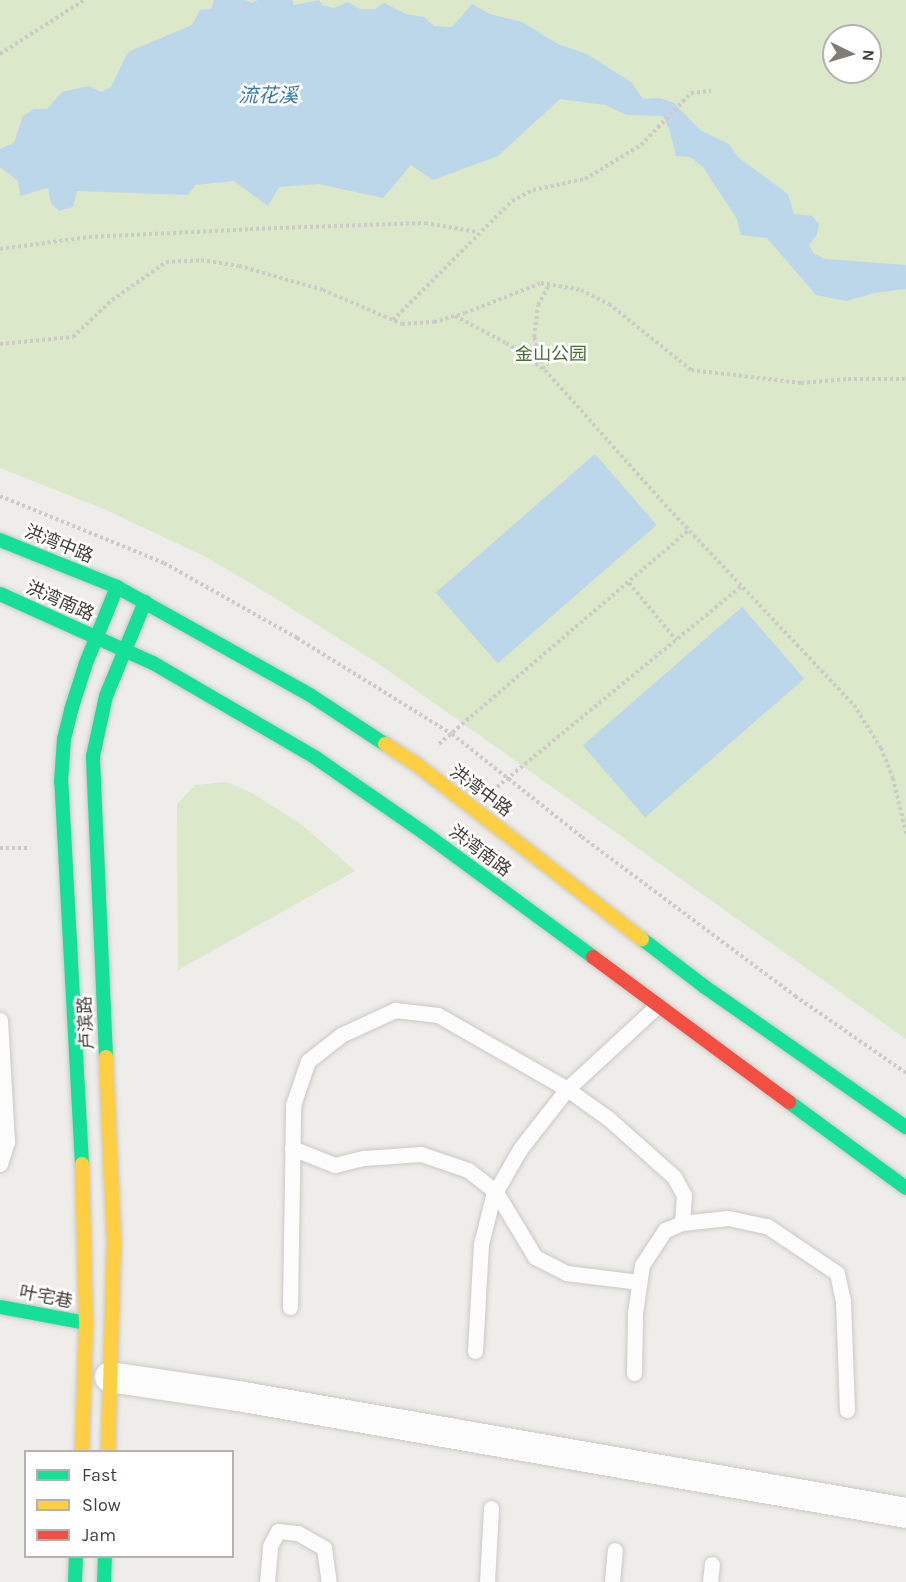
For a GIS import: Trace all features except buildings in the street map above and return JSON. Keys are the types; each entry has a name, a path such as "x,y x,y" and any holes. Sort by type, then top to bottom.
{"main road":[{"name":"洪湾中路","path":"0,540 117,587 310,695 416,764 705,987 906,1127"},
{"path":"82,1450 86,1323 83,1180 61,782 64,740 69,720 96,636 117,587"},
{"name":"洪湾南路","path":"0,594 162,668 316,758 423,832 906,1188"},
{"name":"卢滨路","path":"108,1450 114,1243 93,756 106,696 146,602"},
{"name":"叶宅巷","path":"0,1307 86,1323"},
{"path":"75,1582 76,1558"},
{"path":"104,1582 105,1558"}],"street":[{"path":"110,1377 238,1396 906,1512"}],"lane":[{"path":"475,1351 481,1244 496,1192 520,1149 567,1089 657,1006"},
{"path":"290,1307 293,1105 308,1061 341,1035 395,1010 438,1015 567,1089 609,1119 674,1178 684,1195 682,1224"},
{"path":"0,1020 7,1142 0,1164"},
{"path":"292,1148 335,1165 364,1158 421,1154 468,1170 496,1192 535,1257 566,1273 639,1282"},
{"path":"634,1373 635,1313 642,1264 664,1230 682,1224 728,1218 767,1226 837,1273 843,1301 847,1410"},
{"path":"487,1582 491,1508"},
{"path":"267,1582 270,1546 278,1531 298,1533 324,1548 329,1582"},
{"path":"612,1582 615,1550"},
{"path":"710,1582 712,1564"}],"path":[{"path":"0,54 84,0"},
{"path":"393,320 477,232 512,201 533,190 585,179 641,145 691,93 711,91"},
{"path":"0,249 89,237 425,223 477,232"},
{"path":"0,344 73,337 112,300 166,262 201,260 239,266 323,290 402,324 455,316 541,283 581,290 609,304 691,370 801,383 848,379 906,379"},
{"path":"545,370 534,337 538,305 549,285"},
{"path":"455,316 506,343 545,370 689,530 854,705 881,748 893,778 906,833"},
{"path":"416,764 689,530"},
{"path":"628,583 676,640"},
{"path":"472,806 742,586"},
{"path":"0,848 28,848"}],"green space":[{"name":"金山公园","path":"0,0 906,0 906,1039 382,666 204,556 106,510 0,468"},
{"path":"226,782 252,793 301,824 355,871 178,970 177,804 195,785"}],"water":[{"name":"流花溪","path":"214,0 246,0 251,3 258,0 292,0 294,5 319,0 322,5 334,8 348,2 360,9 375,9 384,3 406,14 424,17 434,26 452,27 472,4 490,14 522,22 558,44 587,54 631,82 643,99 660,98 674,103 700,130 729,144 738,157 788,194 794,214 812,216 819,224 817,235 809,245 814,254 826,259 906,265 906,289 874,293 847,301 816,295 767,238 741,235 737,219 703,167 690,157 676,156 670,131 663,116 627,115 605,105 560,99 498,156 433,180 411,165 383,198 319,184 279,187 268,206 234,181 195,185 188,195 77,191 73,207 59,211 51,203 48,188 20,196 18,181 0,167 0,149 14,143 23,116 34,109 47,109 62,92 89,86 101,92 111,87 128,52 192,25 200,10 211,9"},
{"path":"595,454 657,525 497,663 436,592"},
{"path":"742,607 804,679 645,817 583,745"}],"traffic: fast":[{"path":"0,540 117,587 310,695 385,744"},
{"path":"82,1164 61,782 64,739 71,710 86,663 117,587"},
{"path":"0,594 153,663 316,758 423,832 593,957"},
{"path":"106,1057 93,756 106,696 145,602"},
{"path":"642,939 705,987 906,1127"},
{"path":"789,1102 906,1188"},
{"path":"0,1307 86,1323"},
{"path":"75,1582 76,1558"},
{"path":"104,1582 105,1558"}],"traffic: slow":[{"path":"385,744 416,764 642,939"},
{"path":"106,1057 114,1243 108,1450"},
{"path":"82,1164 86,1323 82,1450"}],"traffic: jam":[{"path":"593,957 789,1102"}]}
